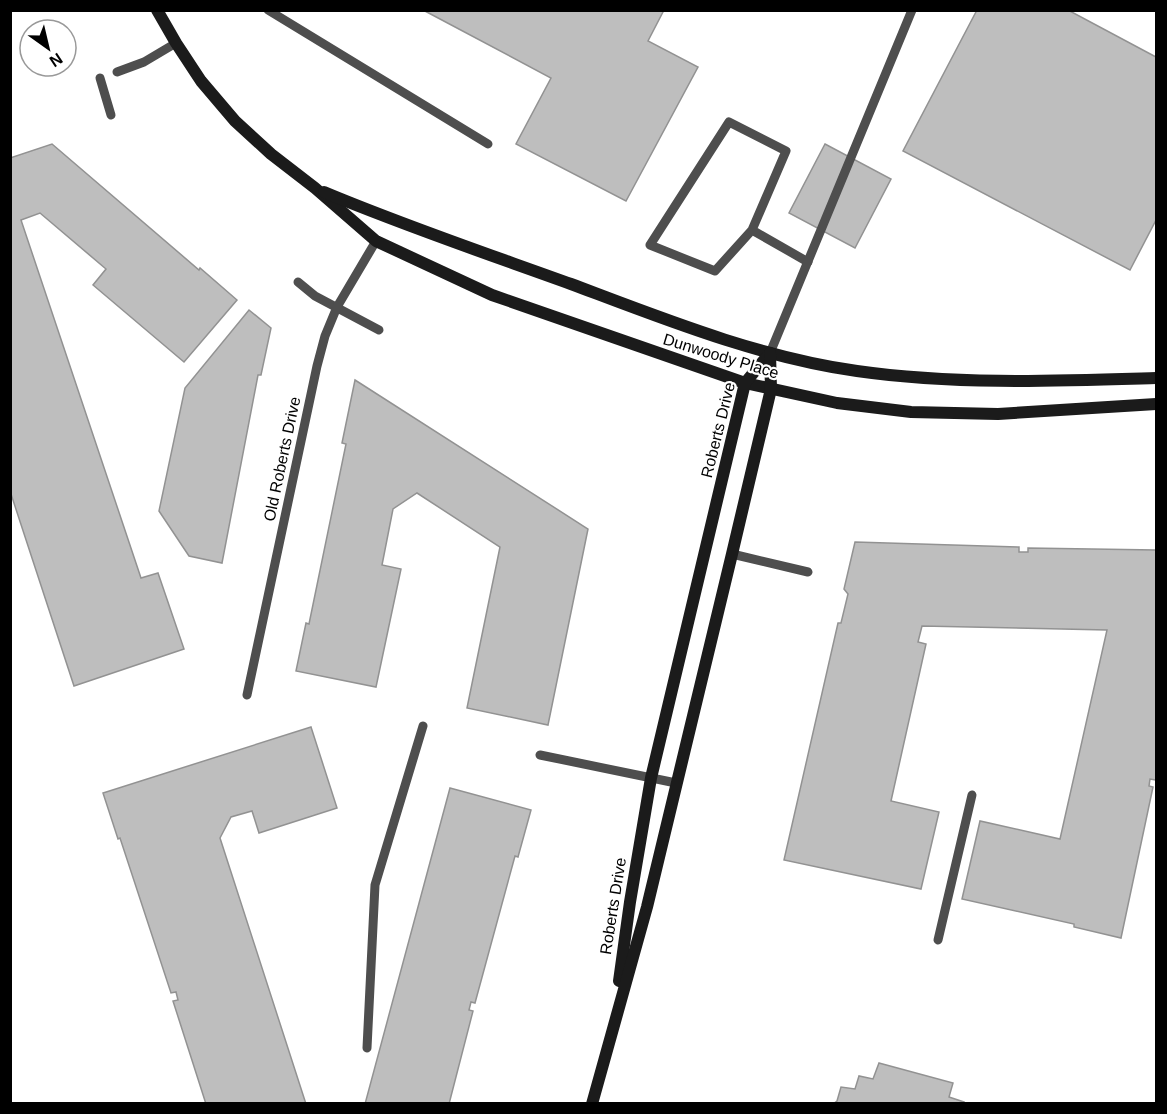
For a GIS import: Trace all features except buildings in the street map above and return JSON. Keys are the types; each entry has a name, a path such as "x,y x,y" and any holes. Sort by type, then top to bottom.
{"street":[{"name":"Dunwoody Place","path":"157,10 201,81 235,121 271,154 315,188 376,241 492,295 745,383 837,403 911,412 998,414 1156,404"},
{"name":"Dunwoody Place","path":"315,188 415,229 678,324 728,341 812,363 857,371 942,378 1015,380 1156,378"},
{"name":"Roberts Drive","path":"613,1024 651,778 745,383 770,352"},
{"name":"Roberts Drive","path":"592,1104 647,907 732,554 771,389 770,352"}],"lane":[{"path":"268,10 488,144"},
{"path":"770,352 912,10"},
{"path":"117,72 144,62 176,43"},
{"path":"100,78 111,115"},
{"path":"729,122 786,151 752,230 715,270 650,245 729,122"},
{"path":"752,230 808,262"},
{"name":"Old Roberts Drive","path":"247,695 325,336 337,307 376,241"},
{"path":"298,282 315,296 379,330"},
{"path":"732,554 808,572"},
{"path":"367,1048 375,885 423,726"},
{"path":"540,755 676,783"},
{"path":"938,940 972,795"}]}
